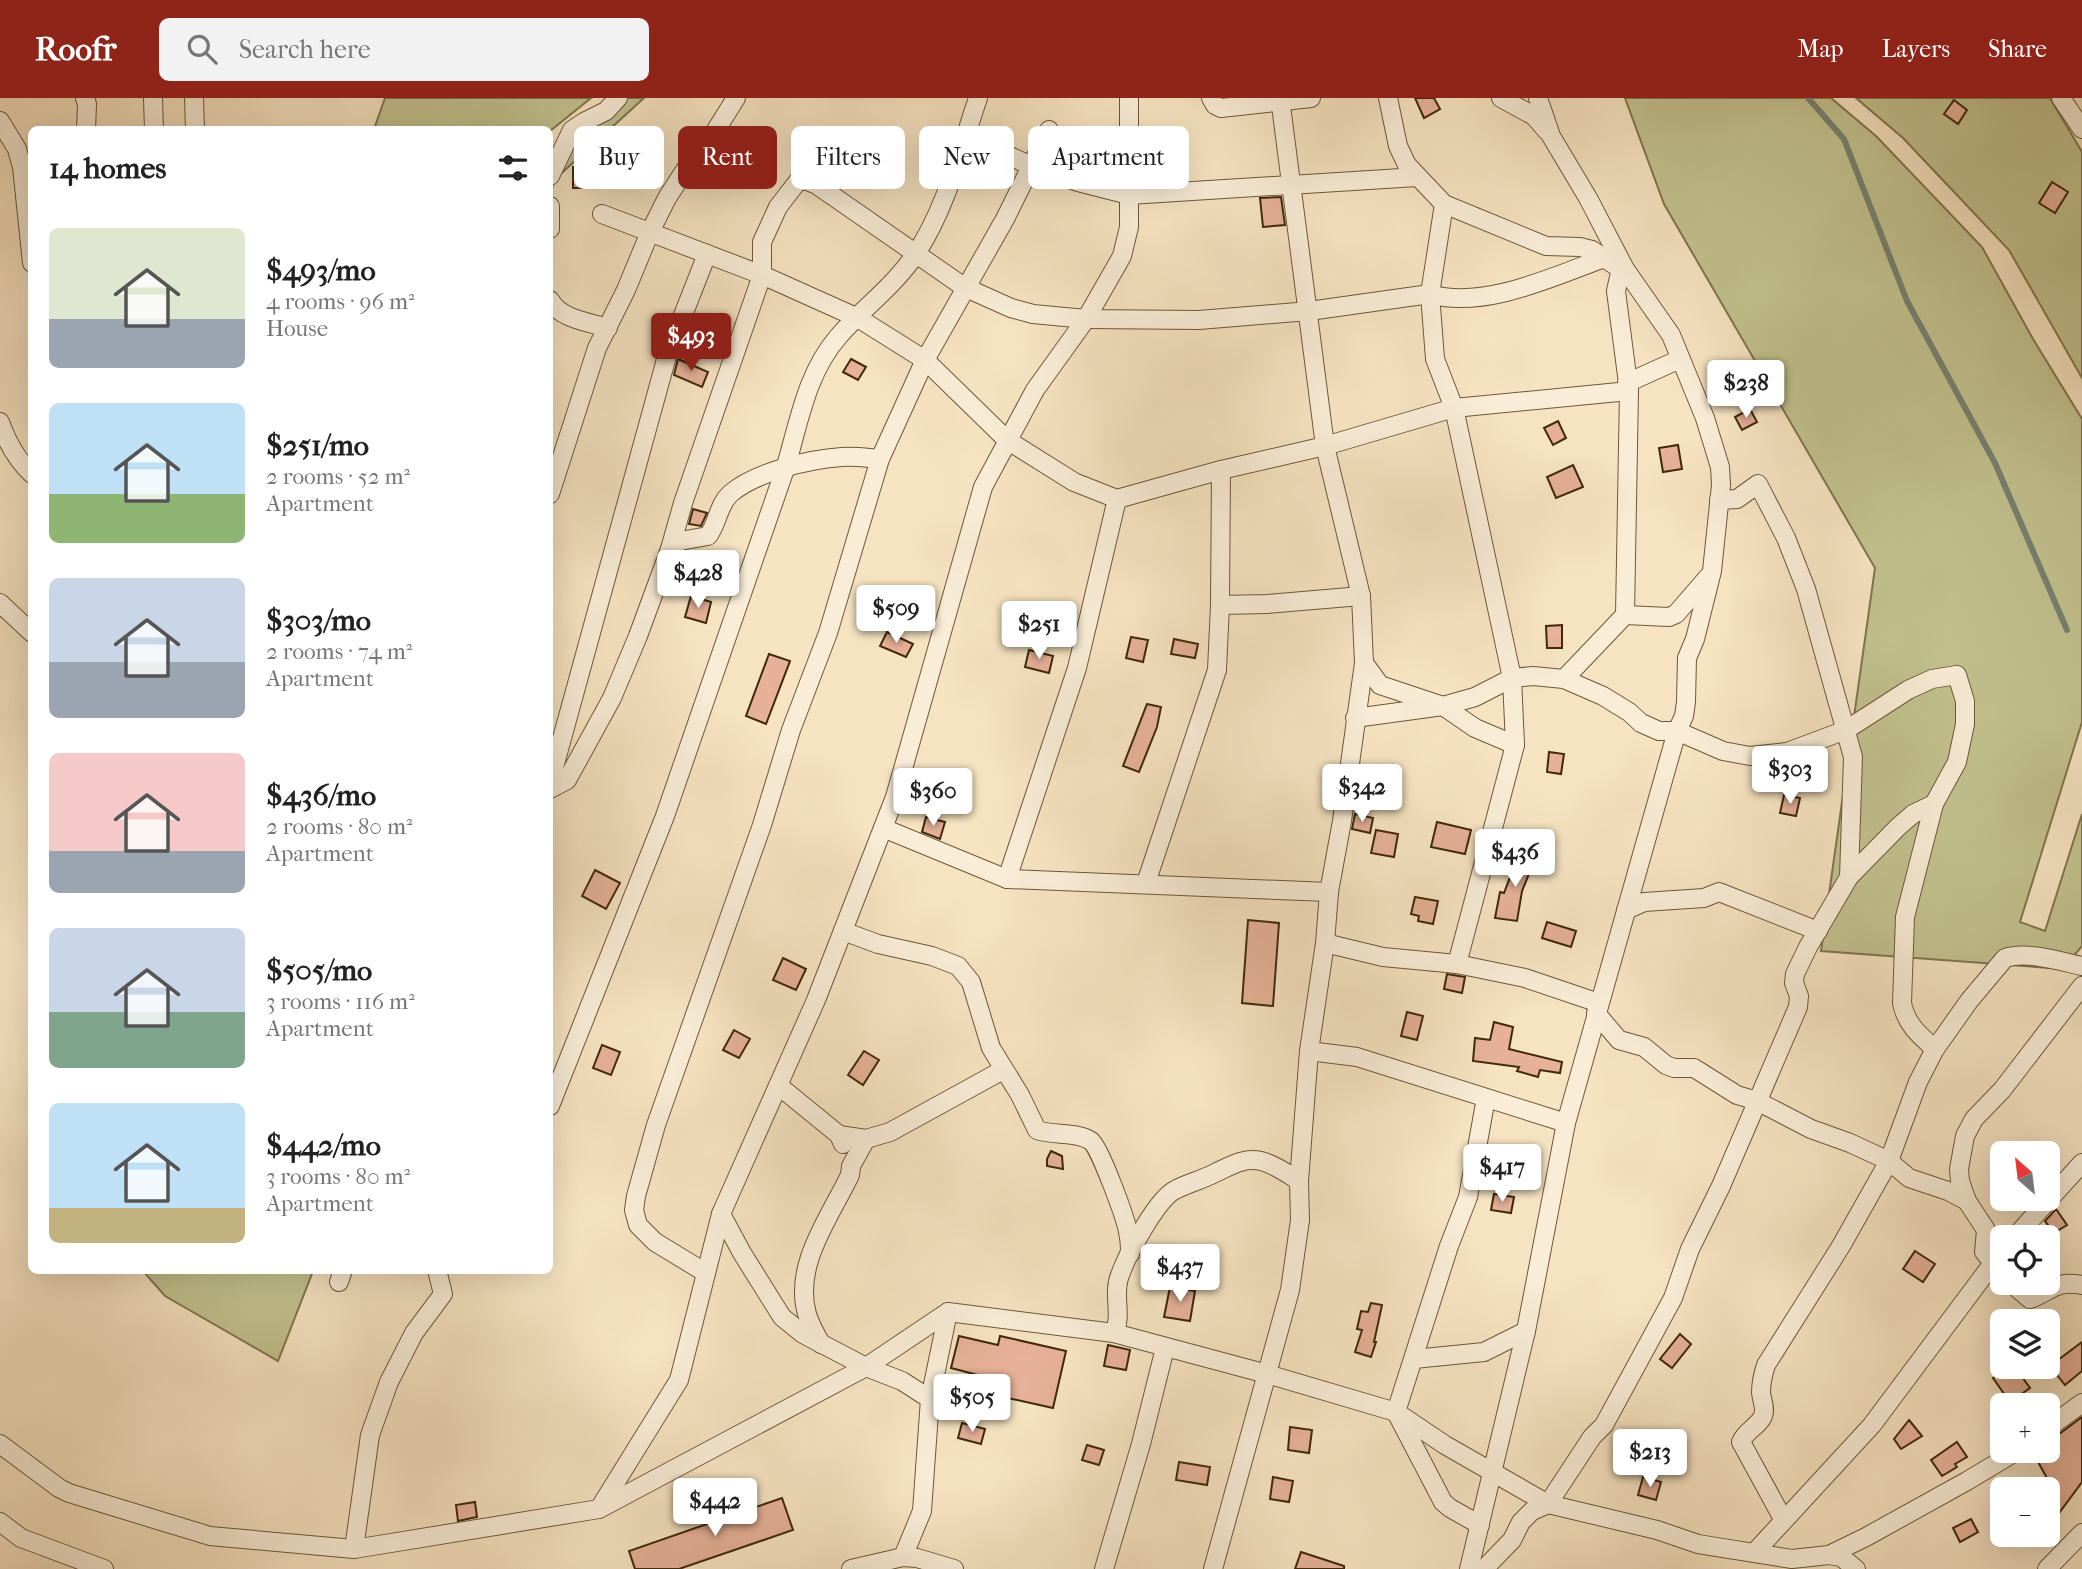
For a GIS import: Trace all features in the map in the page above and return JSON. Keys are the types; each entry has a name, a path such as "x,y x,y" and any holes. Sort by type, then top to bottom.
{"street":[{"path":"85,98 86,126"},
{"path":"153,98 154,126"},
{"path":"194,98 195,126"},
{"path":"553,170 572,130 606,111 618,98"},
{"path":"553,484 588,373 650,232 681,177 711,138 736,98"},
{"path":"968,126 978,98"},
{"path":"599,1509 679,1380 721,1214 779,1086 895,797 978,503 989,474 1049,367 1086,319 1126,244 1129,98"},
{"path":"1211,98 1215,105 1221,108 1311,98"},
{"path":"1388,98 1398,146 1407,165 1444,204 1546,246 1592,250 1625,269"},
{"path":"1469,1569 1526,1332 1566,1123 1677,731 1684,716 1687,658 1695,639 1712,571 1720,467 1705,418 1671,335 1625,269 1588,198 1551,136 1534,116 1501,98"},
{"path":"1538,98 1551,136"},
{"path":"2061,98 2082,129"},
{"path":"1213,1569 1290,1290 1300,1220 1299,1181 1309,1051 1325,943 1329,892 1342,821 1364,663 1361,596 1325,446 1281,100"},
{"path":"0,121 16,149 22,167 28,225"},
{"path":"706,1273 655,1242 638,1225 634,1210 636,1196 673,1074 762,825 791,730 828,633 880,458 925,360 964,287 1005,219 1028,172"},
{"path":"1105,189 1129,195 1417,177"},
{"path":"553,787 567,780 611,698 638,636 762,275 762,242 778,207 798,181 817,185 964,287 1011,308 1033,314 1086,319 1199,320 1309,311 1430,294 1445,298 1490,295 1531,285 1604,258"},
{"path":"553,1098 665,816 785,468 797,419 809,388 838,337 889,286 915,255 939,210 946,189"},
{"path":"1444,204 1430,294 1435,359 1454,408 1512,678 1515,745 1457,964"},
{"path":"602,214 762,275 858,317 925,360 1007,440 1074,482 1117,499 1221,470 1325,446 1454,408 1628,387 1680,359"},
{"path":"553,771 667,356 707,254"},
{"path":"1564,679 1625,615 1628,387 1616,291 1619,277 1625,269"},
{"path":"553,306 568,316 608,328"},
{"path":"0,422 9,445 20,464 28,471"},
{"path":"670,549 680,541 708,536 721,505 730,494 751,480 785,468 843,456 880,458"},
{"path":"1146,883 1216,670 1220,605 1221,470"},
{"path":"1719,500 1737,499 1756,483 1786,538 1806,589 1846,730 1853,766 1849,877"},
{"path":"1007,879 1077,668 1117,499"},
{"path":"1625,615 1669,617 1676,614 1712,571"},
{"path":"1220,605 1361,596"},
{"path":"0,603 28,629"},
{"path":"1364,663 1380,685 1443,706 1475,729 1515,745"},
{"path":"1355,718 1443,706 1475,697 1512,678 1533,676 1564,679 1603,696 1641,723 1659,731 1677,731 1723,751 1750,756 1787,752 1846,730 1908,690 1932,679 1957,674 1965,701 1965,723 1956,762 1934,804 1905,917 1902,1003 1905,1017 1934,1049"},
{"path":"1484,1569 1512,1540 1521,1522 1532,1511 1548,1504 1592,1437 1604,1425 1673,1298 1690,1249 1721,1186 1798,1007 1795,974 1849,877 1905,820 1934,804"},
{"path":"883,828 1007,879 1329,892"},
{"path":"1626,910 1644,901 1704,898 1719,892 1818,931"},
{"path":"843,931 878,944 932,956 958,966 971,982 985,1035 1037,1129 1044,1133 1081,1137 1094,1145 1121,1206 1130,1254"},
{"path":"1325,943 1383,957 1457,964 1525,978 1597,1008 1619,1040 1644,1047 1666,1065 1694,1068 1737,1095 1757,1101 1811,1129 1850,1143 1889,1161 1909,1178 1948,1191 1967,1201"},
{"path":"1783,1519 1741,1442 1744,1434 1762,1419 1765,1411 1761,1392 1766,1364 1841,1247 1889,1161 1918,1082 1934,1049 1969,1000 2005,958 2046,959 2082,967"},
{"path":"1990,1254 1983,1247 1986,1230 1967,1201 1960,1181 1959,1169 1965,1136 1974,1119 2002,1090 2082,986"},
{"path":"1309,1051 1357,1057 1566,1123"},
{"path":"839,1135 866,1139 890,1132 1003,1070"},
{"path":"779,1086 839,1135 851,1166"},
{"path":"1480,1525 1443,1502 1396,1412 1449,1246 1468,1196 1486,1098"},
{"path":"821,1344 807,1313 804,1281 816,1242 866,1139"},
{"path":"1114,1333 1117,1327 1118,1282 1149,1220 1165,1198 1175,1190 1243,1161 1262,1161 1299,1181"},
{"path":"2026,1225 2082,1163"},
{"path":"721,1214 782,1317 821,1344 866,1367 902,1381 930,1399"},
{"path":"354,1549 370,1435 388,1382 414,1334 443,1294 438,1274"},
{"path":"1754,1553 1872,1425 1990,1274"},
{"path":"2060,1283 2082,1285"},
{"path":"903,1557 922,1511 930,1399 948,1312"},
{"path":"0,1444 69,1493 209,1536 354,1549 599,1509 866,1367 948,1312 1114,1333 1267,1374 1396,1412 1445,1446 1548,1504 1657,1530 1698,1544 1792,1559 1829,1555 1841,1557 1856,1569"},
{"path":"1414,1359 1484,1352 1526,1332"},
{"path":"1104,1569 1142,1444 1165,1348"},
{"path":"2060,1419 2082,1404"},
{"path":"1829,1555 1996,1463"},
{"path":"0,1521 21,1538 104,1569"},
{"path":"2047,1569 2082,1533"},
{"path":"851,1569 903,1557 917,1558 954,1569"}],"green space":[{"path":"385,98 591,98 553,129 553,126 375,126"},
{"path":"621,98 644,98 613,126 586,126"},
{"path":"1625,98 1831,98 1876,136 1982,247 2033,339 2082,419 2082,722 2020,922 2045,931 2082,814 2082,946 2063,969 1821,951 1875,568 1664,204"},
{"path":"1856,98 2050,98 2082,152 2082,378 2009,250 1903,138"},
{"path":"574,135 574,162 554,180 553,185 553,152"},
{"path":"146,1274 312,1274 278,1361 165,1296"}],"building":[{"path":"1415,98 1434,98 1440,109 1424,118"},
{"path":"1954,100 1967,110 1958,124 1944,114"},
{"path":"2052,182 2068,192 2055,213 2039,203"},
{"path":"1281,197 1285,225 1263,227 1260,198"},
{"path":"678,359 708,372 702,387 674,375"},
{"path":"851,359 866,367 858,380 843,372"},
{"path":"1750,409 1757,422 1742,430 1735,417"},
{"path":"1558,421 1566,438 1553,445 1544,428"},
{"path":"1678,445 1682,469 1663,472 1659,448"},
{"path":"1573,465 1583,487 1556,498 1547,477"},
{"path":"693,509 707,513 701,526 689,524"},
{"path":"691,596 711,602 706,623 685,617"},
{"path":"1562,625 1562,648 1547,648 1546,626"},
{"path":"887,632 913,644 906,657 880,646"},
{"path":"1131,637 1148,640 1143,662 1126,658"},
{"path":"1174,639 1198,644 1195,658 1171,654"},
{"path":"1029,650 1053,656 1049,673 1025,667"},
{"path":"769,654 790,661 766,724 746,716"},
{"path":"1147,704 1161,707 1157,727 1139,772 1123,766"},
{"path":"1549,752 1564,754 1561,774 1547,772"},
{"path":"1784,795 1800,798 1796,816 1780,813"},
{"path":"1355,814 1373,818 1370,833 1352,829"},
{"path":"926,817 945,822 940,839 922,832"},
{"path":"1437,822 1471,830 1465,854 1431,847"},
{"path":"1376,830 1398,834 1394,857 1371,853"},
{"path":"1520,851 1535,859 1522,891 1517,921 1495,918 1500,892 1504,893"},
{"path":"595,870 620,883 606,909 582,896"},
{"path":"1415,897 1438,901 1433,924 1418,921 1419,916 1411,914"},
{"path":"1248,920 1279,923 1273,1006 1242,1003"},
{"path":"1547,922 1576,931 1571,947 1542,938"},
{"path":"783,958 806,969 796,990 773,980"},
{"path":"1447,974 1465,977 1462,993 1444,989"},
{"path":"1407,1012 1423,1016 1417,1040 1401,1036"},
{"path":"1494,1022 1513,1027 1509,1049 1562,1062 1560,1073 1540,1070 1538,1077 1517,1071 1519,1067 1473,1061 1475,1038 1490,1040"},
{"path":"734,1030 750,1039 739,1058 723,1050"},
{"path":"602,1045 620,1052 611,1075 593,1068"},
{"path":"864,1051 879,1060 863,1085 848,1075"},
{"path":"1051,1151 1062,1156 1063,1169 1047,1166"},
{"path":"1494,1194 1514,1197 1511,1213 1491,1210"},
{"path":"2057,1211 2067,1225 2060,1229 2060,1225 2048,1225 2045,1221"},
{"path":"1915,1251 1935,1264 1923,1282 1903,1269"},
{"path":"1170,1287 1195,1291 1190,1321 1164,1317"},
{"path":"1371,1303 1382,1305 1371,1357 1355,1352 1362,1330 1357,1329 1361,1311 1368,1312"},
{"path":"1680,1334 1691,1344 1672,1368 1660,1359"},
{"path":"959,1336 998,1345 1000,1336 1066,1351 1053,1408 985,1393 989,1378 951,1368"},
{"path":"2082,1342 2082,1371 2065,1385 2060,1379 2060,1358"},
{"path":"1108,1345 1130,1350 1126,1370 1104,1366"},
{"path":"1994,1379 2024,1379 2030,1388 2023,1393 2004,1393"},
{"path":"2082,1417 2082,1482 2060,1512 2060,1477 2046,1477 2039,1463 2060,1463 2060,1433"},
{"path":"1909,1420 1922,1436 1901,1449 1894,1439"},
{"path":"962,1423 985,1429 981,1444 958,1438"},
{"path":"1290,1427 1312,1430 1309,1453 1288,1450"},
{"path":"1957,1442 1967,1457 1942,1476 1931,1460"},
{"path":"1087,1445 1104,1450 1099,1465 1082,1460"},
{"path":"1179,1462 1210,1467 1207,1485 1176,1480"},
{"path":"1273,1477 1293,1481 1289,1502 1270,1499"},
{"path":"1643,1477 1661,1482 1656,1500 1638,1495"},
{"path":"782,1498 793,1530 679,1569 635,1569 629,1551"},
{"path":"475,1502 477,1517 458,1521 456,1505"},
{"path":"1971,1519 1978,1532 1960,1542 1953,1528"},
{"path":"1301,1552 1344,1566 1344,1569 1295,1569"}],"waterway":[{"path":"1808,98 1844,139 1907,301 1995,463 2067,630"}]}
